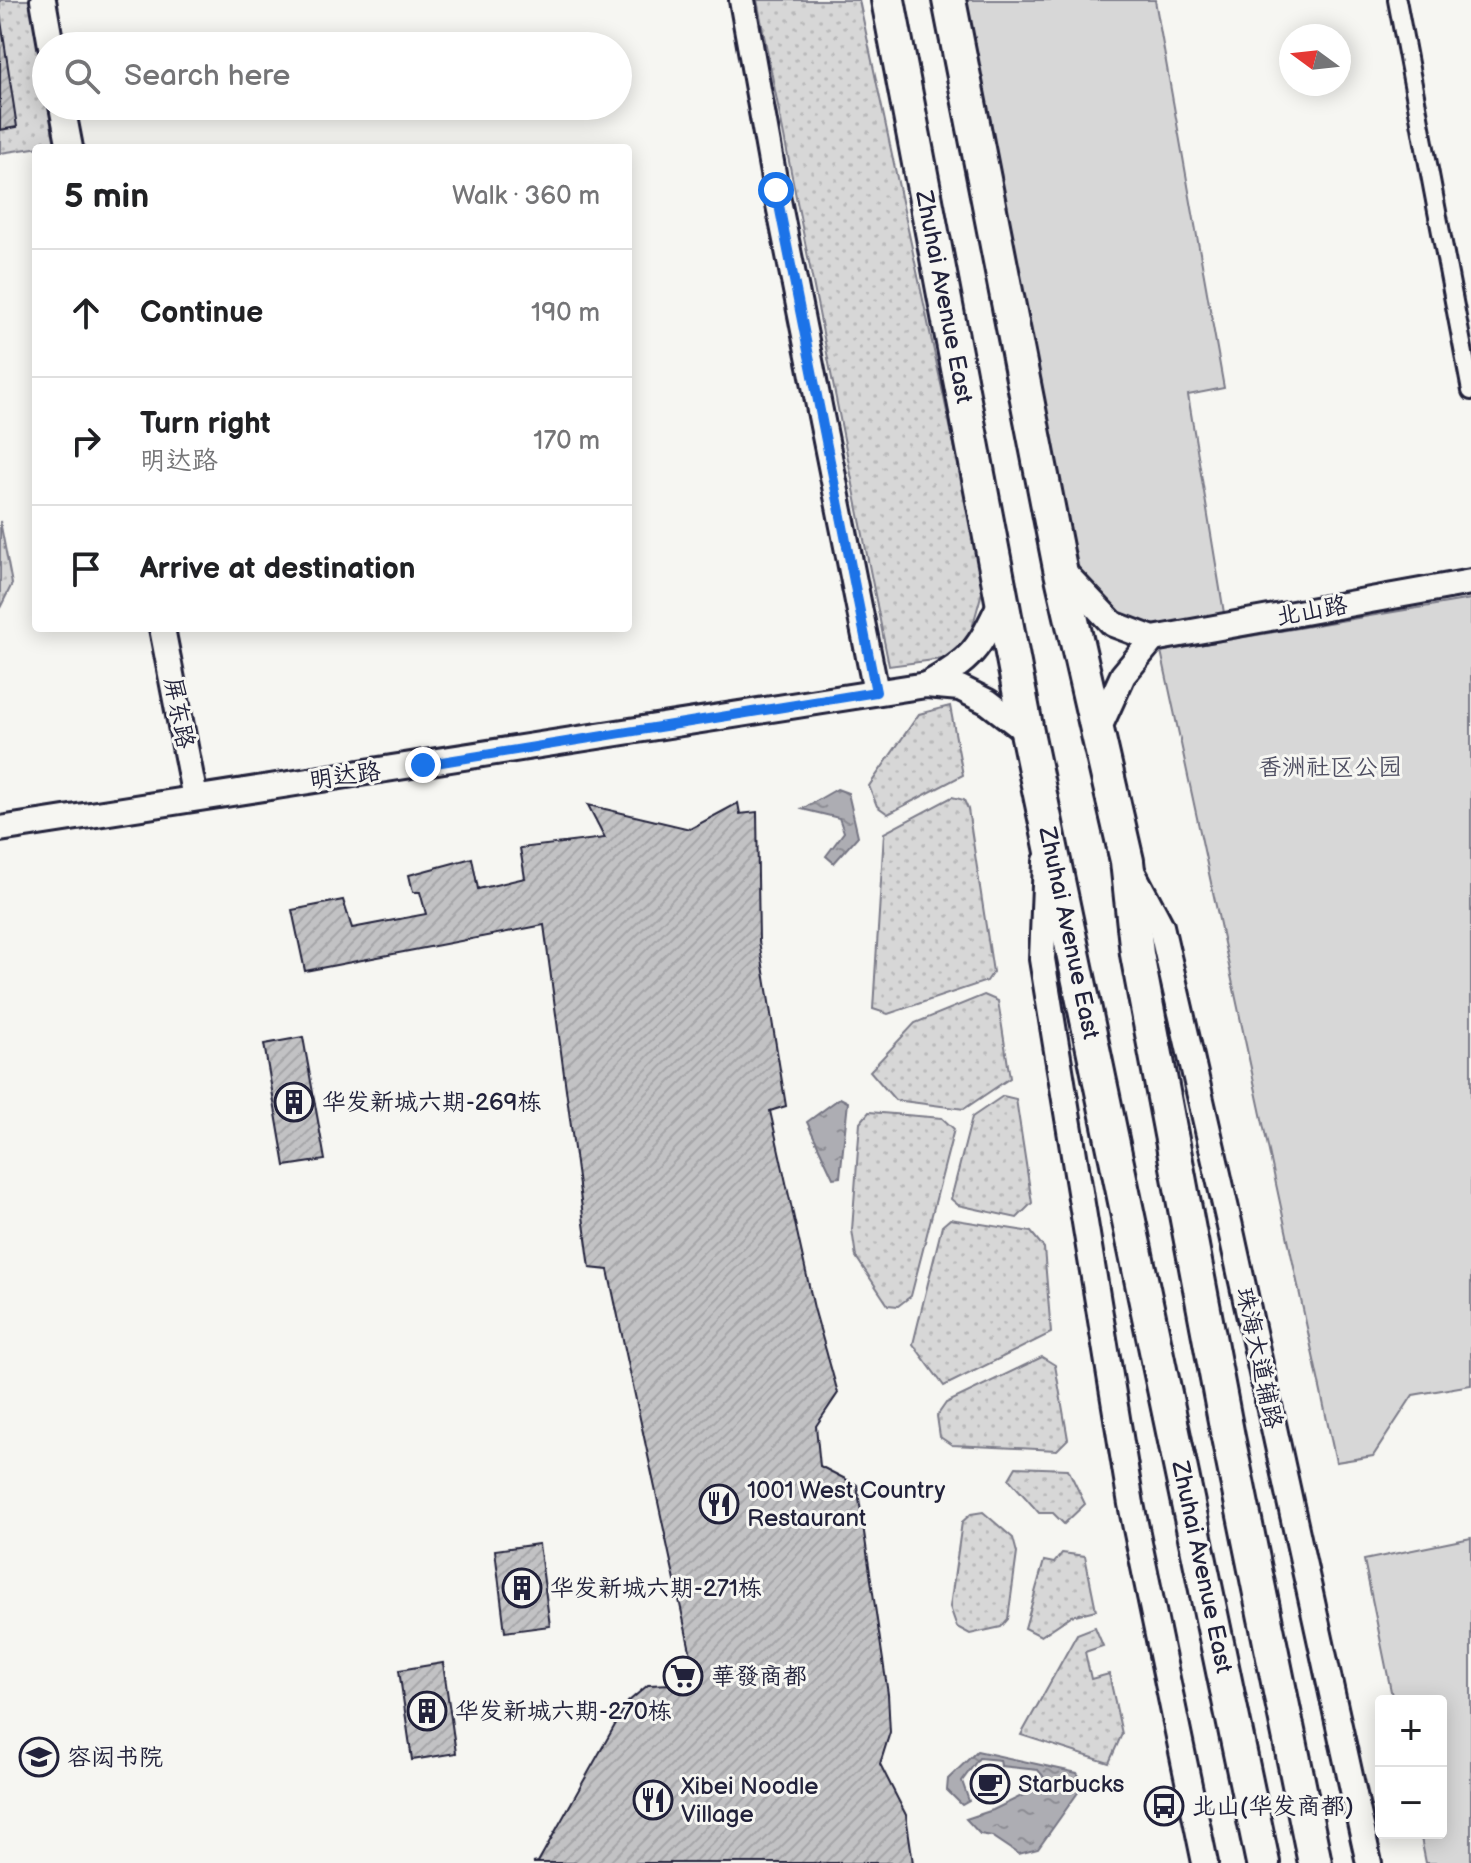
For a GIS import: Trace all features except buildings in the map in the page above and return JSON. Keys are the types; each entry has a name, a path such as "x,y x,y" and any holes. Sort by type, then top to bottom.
{"highway":[{"name":"Zhuhai Avenue East","path":"888,0 1027,732 1263,1863"},
{"path":"949,0 1060,568 1127,861 1142,985 1228,1437 1315,1863"}],"street":[{"path":"43,0 49,32"},
{"path":"742,0 776,190 876,692"},
{"path":"1397,0 1471,391"},
{"path":"65,120 69,144"},
{"path":"1060,568 1113,624 1153,639 1123,675 1097,732"},
{"name":"北山路","path":"1153,639 1471,582"},
{"name":"明达路","path":"926,685 959,666 982,642 1001,602"},
{"name":"屏东路","path":"163,632 195,798"},
{"name":"明达路","path":"0,829 926,685 960,688 988,702 1027,732"},
{"path":"1047,831 1042,959 1131,1504 1205,1863"},
{"name":"珠海大道辅路","path":"1127,861 1161,926 1369,1863"}],"green space":[{"path":"0,0 34,0 40,32 32,32 32,120 57,120 61,144 32,144 32,148 0,153"},
{"path":"757,0 859,0 984,585 969,639 949,658 889,666"},
{"path":"955,0 1155,0 1224,388 1188,395 1224,613 1154,626 1118,619 1065,565"},
{"path":"0,521 12,584 0,608"},
{"name":"香洲社区公园","path":"1471,599 1471,1385 1413,1395 1373,1456 1336,1462 1161,651"},
{"path":"950,706 963,775 888,814 877,806 869,786 919,714"},
{"path":"952,797 964,800 968,809 993,972 987,981 888,1014 873,1009 884,833"},
{"path":"984,995 998,1001 1010,1078 964,1109 895,1100 870,1071 915,1023"},
{"path":"1003,1096 1016,1099 1032,1203 1017,1218 958,1205 951,1199 972,1117"},
{"path":"869,1112 942,1118 954,1129 911,1296 898,1306 888,1305 856,1257 852,1230 860,1123"},
{"path":"950,1219 1031,1232 1044,1248 1051,1333 944,1386 913,1344 942,1226"},
{"path":"1042,1357 1055,1365 1068,1439 1057,1450 952,1445 940,1437 937,1416 946,1403"},
{"path":"1016,1467 1068,1469 1085,1504 1064,1524 1053,1513 1039,1513 1009,1479"},
{"path":"983,1512 1013,1538 1017,1553 1008,1619 1001,1627 970,1634 957,1627 950,1607 962,1522 971,1514"},
{"path":"1471,1538 1471,1863 1426,1863 1421,1839 1447,1839 1447,1695 1392,1695 1364,1560"},
{"path":"1062,1553 1085,1556 1096,1610 1071,1616 1041,1636 1025,1628 1044,1561 1054,1563"},
{"path":"1095,1627 1103,1646 1085,1652 1091,1679 1109,1674 1122,1734 1109,1763 1021,1735 1077,1634"}],"water":[{"path":"837,789 848,793 858,836 834,863 826,856 844,832 839,818 802,809"},
{"path":"840,1098 848,1102 840,1177 833,1178 807,1122"},
{"path":"977,1751 1077,1773 1084,1784 1038,1849 1019,1854 992,1836 980,1834 966,1819 993,1810 1044,1785 1043,1776 1038,1770 1001,1766 1000,1760 979,1758 962,1781 969,1801 962,1805 947,1790 948,1779"}],"place":[{"name":"华发新城六期-269栋","path":"294,1102"},
{"name":"1001 West Country Restaurant","path":"719,1504"},
{"name":"华发新城六期-271栋","path":"522,1588"},
{"name":"華發商都","path":"683,1676"},
{"name":"华发新城六期-270栋","path":"427,1711"},
{"name":"容闳书院","path":"39,1757"},
{"name":"Starbucks","path":"990,1784"},
{"name":"Xibei Noodle Village","path":"653,1800"},
{"name":"北山(华发商都)","path":"1164,1806"}],"route":[{"path":"423,765 876,692 776,190"}]}
